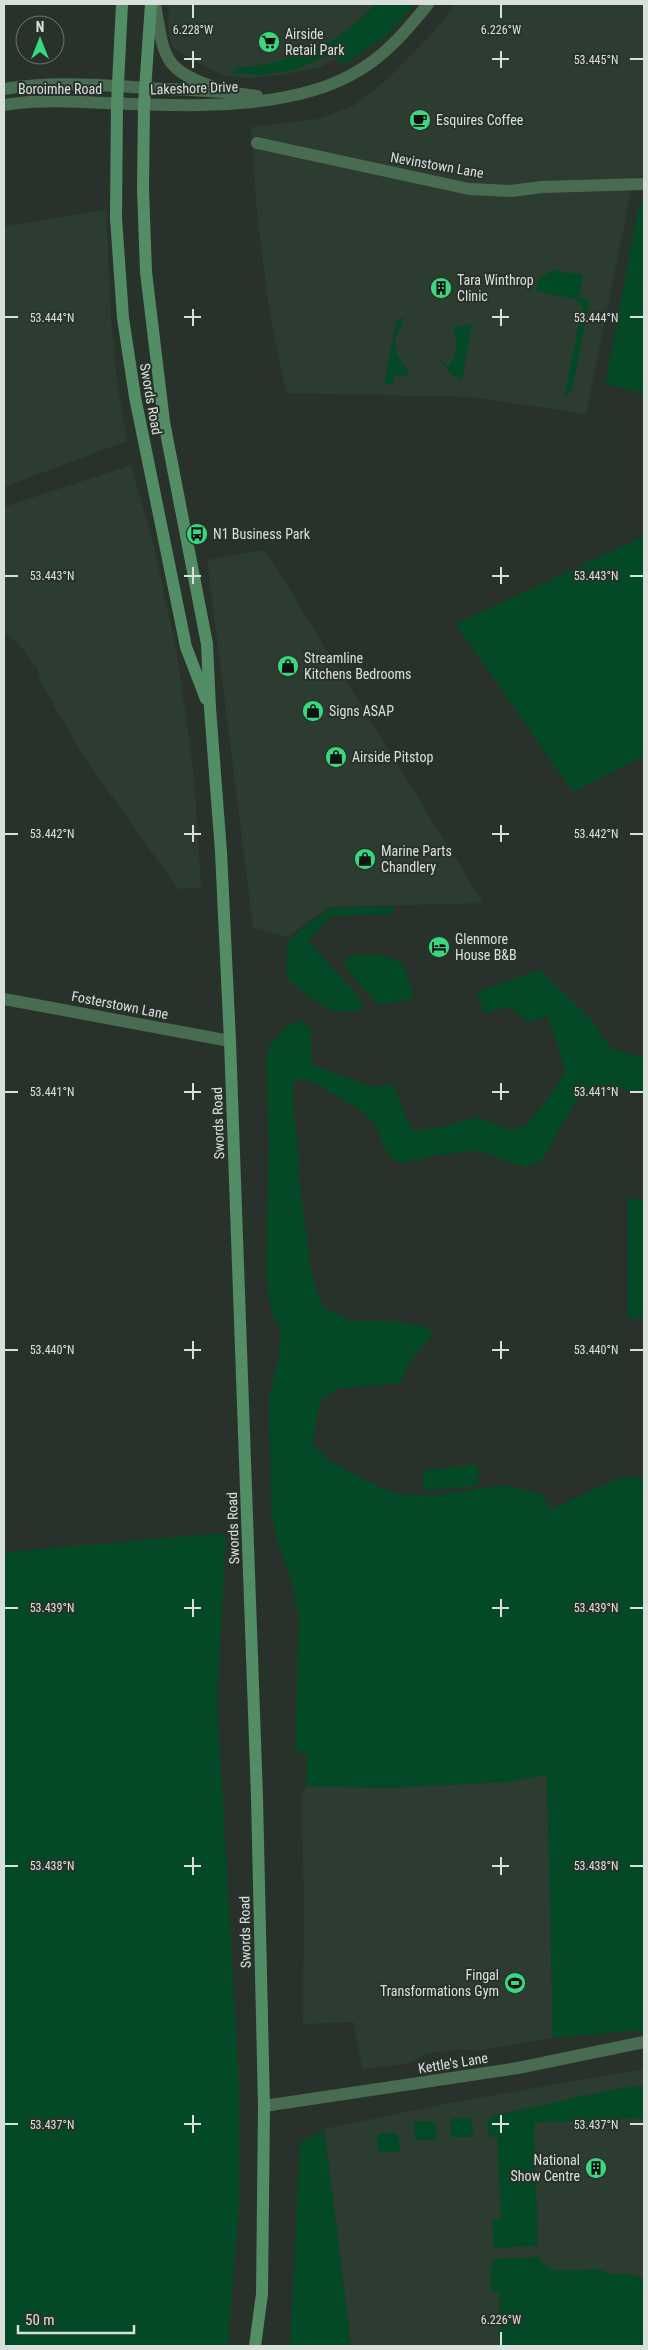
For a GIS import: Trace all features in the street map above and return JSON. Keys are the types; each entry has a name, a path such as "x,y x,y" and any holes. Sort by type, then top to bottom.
{"main road":[{"name":"Swords Road","path":"122,4 117,104 116,218 120,287 126,341 154,492 186,647 210,708"},
{"name":"Swords Road","path":"151,4 144,104 143,189 148,307 164,422 207,644 221,852 230,1041 257,1778 264,2106 262,2294 255,2346"}],"street":[{"path":"155,4 162,46 172,66 201,82 229,91"},
{"name":"Lakeshore Drive","path":"117,104 228,104 320,89 358,72 383,53 402,35 428,4"},
{"name":"Boroimhe Road","path":"4,89 46,85 118,86"},
{"name":"Lakeshore Drive","path":"118,86 229,91 272,98"},
{"name":"Boroimhe Road","path":"4,105 47,102 117,104"},
{"name":"Nevinstown Lane","path":"257,143 469,189 511,191 542,187 644,184"},
{"name":"Fosterstown Lane","path":"4,999 230,1041"},
{"name":"Kettle's Lane","path":"264,2106 518,2068 644,2042"}],"shaded area":[{"name":"Airside Retail Park","path":"169,4 403,4 354,52 317,68 280,75 247,78 223,75 191,59 172,46 168,28"},
{"path":"456,4 644,4 644,176 634,177 586,414 471,397 286,393 269,309 257,213 251,127 318,119 353,106 389,78 437,28"},
{"path":"106,210 111,318 117,382 127,441 4,487 4,226"},
{"path":"131,465 152,539 177,653 194,775 201,888 178,889 80,751 42,684 37,668 18,643 4,632 4,507"},
{"name":"N1 Business Park","path":"265,550 483,903 330,907 287,937 253,928 207,560"},
{"path":"547,1774 553,2038 476,2051 462,2049 425,2054 417,2060 405,2064 362,2069 354,2022 303,2024 304,1894 301,1797 306,1786 389,1788 507,1782"},
{"name":"National Show Centre","path":"644,2069 644,2346 351,2346 324,2129 449,2103"}],"green space":[{"path":"375,4 415,4 387,35 342,65 333,53 295,70 258,75 232,73 235,68 256,66 294,57 329,42 360,19"},
{"path":"644,203 644,392 605,385 639,204"},
{"path":"554,270 583,275 579,297 590,300 572,391 564,397 582,307 574,299 536,291 539,278"},
{"path":"403,317 403,323 396,338 396,348 399,358 409,370 406,376 394,375 393,384 384,384 396,322"},
{"path":"472,324 462,380 451,375 440,359 448,366 456,352 456,338 452,327"},
{"path":"644,536 644,756 573,792 456,624"},
{"path":"396,907 393,912 387,914 330,916 308,941 357,995 363,1005 362,1009 354,1012 329,1010 292,983 286,975 287,944 293,936 329,909"},
{"path":"352,955 384,955 403,964 413,992 412,999 378,1005 347,969 344,963 347,957"},
{"path":"540,970 591,1019 612,1050 644,1057 644,1094 629,1090 603,1088 581,1096 567,1116 541,1162 522,1167 476,1150 432,1156 403,1163 393,1160 381,1142 376,1125 362,1111 319,1085 301,1079 294,1082 293,1104 299,1160 298,1171 312,1276 323,1307 351,1321 391,1321 428,1327 432,1335 409,1363 400,1383 337,1389 320,1401 313,1444 331,1462 383,1489 406,1495 438,1495 504,1485 542,1494 550,1510 618,1478 644,1477 644,2030 553,2038 547,1775 508,1782 389,1788 306,1786 307,1755 295,1752 299,1617 291,1578 278,1546 271,1510 269,1397 279,1355 281,1331 271,1310 266,1271 269,1143 266,1065 268,1048 286,1028 296,1021 303,1022 311,1031 311,1064 372,1087 393,1084 412,1131 447,1126 475,1117 511,1130 528,1124 560,1082 565,1070 548,1016 529,1022 509,1007 484,1013 477,992"},
{"path":"628,1199 644,1199 644,1318 628,1318"},
{"path":"477,1464 479,1485 424,1491 422,1471"},
{"path":"226,1533 217,1702 239,2080 239,2205 228,2346 4,2346 4,1552"},
{"path":"644,2085 644,2118 534,2123 538,2246 494,2248 492,2220 501,2219 497,2138 489,2136 487,2122 492,2116 615,2089"},
{"path":"453,2118 469,2118 472,2121 473,2137 451,2137 450,2121"},
{"path":"416,2121 432,2121 436,2124 436,2140 415,2140 414,2124"},
{"path":"324,2129 351,2346 290,2346 300,2143"},
{"path":"380,2133 396,2133 399,2136 400,2152 378,2152 377,2136"},
{"path":"540,2257 541,2263 555,2271 595,2269 610,2274 627,2274 644,2278 644,2346 499,2346 499,2292 491,2291 490,2279 493,2259"}],"place":[{"name":"Airside Retail Park","path":"269,42"},
{"name":"Esquires Coffee","path":"420,120"},
{"name":"Tara Winthrop Clinic","path":"441,288"},
{"name":"N1 Business Park","path":"197,534"},
{"name":"Streamline Kitchens Bedrooms","path":"288,666"},
{"name":"Signs ASAP","path":"313,711"},
{"name":"Airside Pitstop","path":"336,757"},
{"name":"Marine Parts Chandlery","path":"365,859"},
{"name":"Glenmore House B&B","path":"439,947"},
{"name":"Fingal Transformations Gym","path":"515,1983"},
{"name":"National Show Centre","path":"596,2168"}]}
